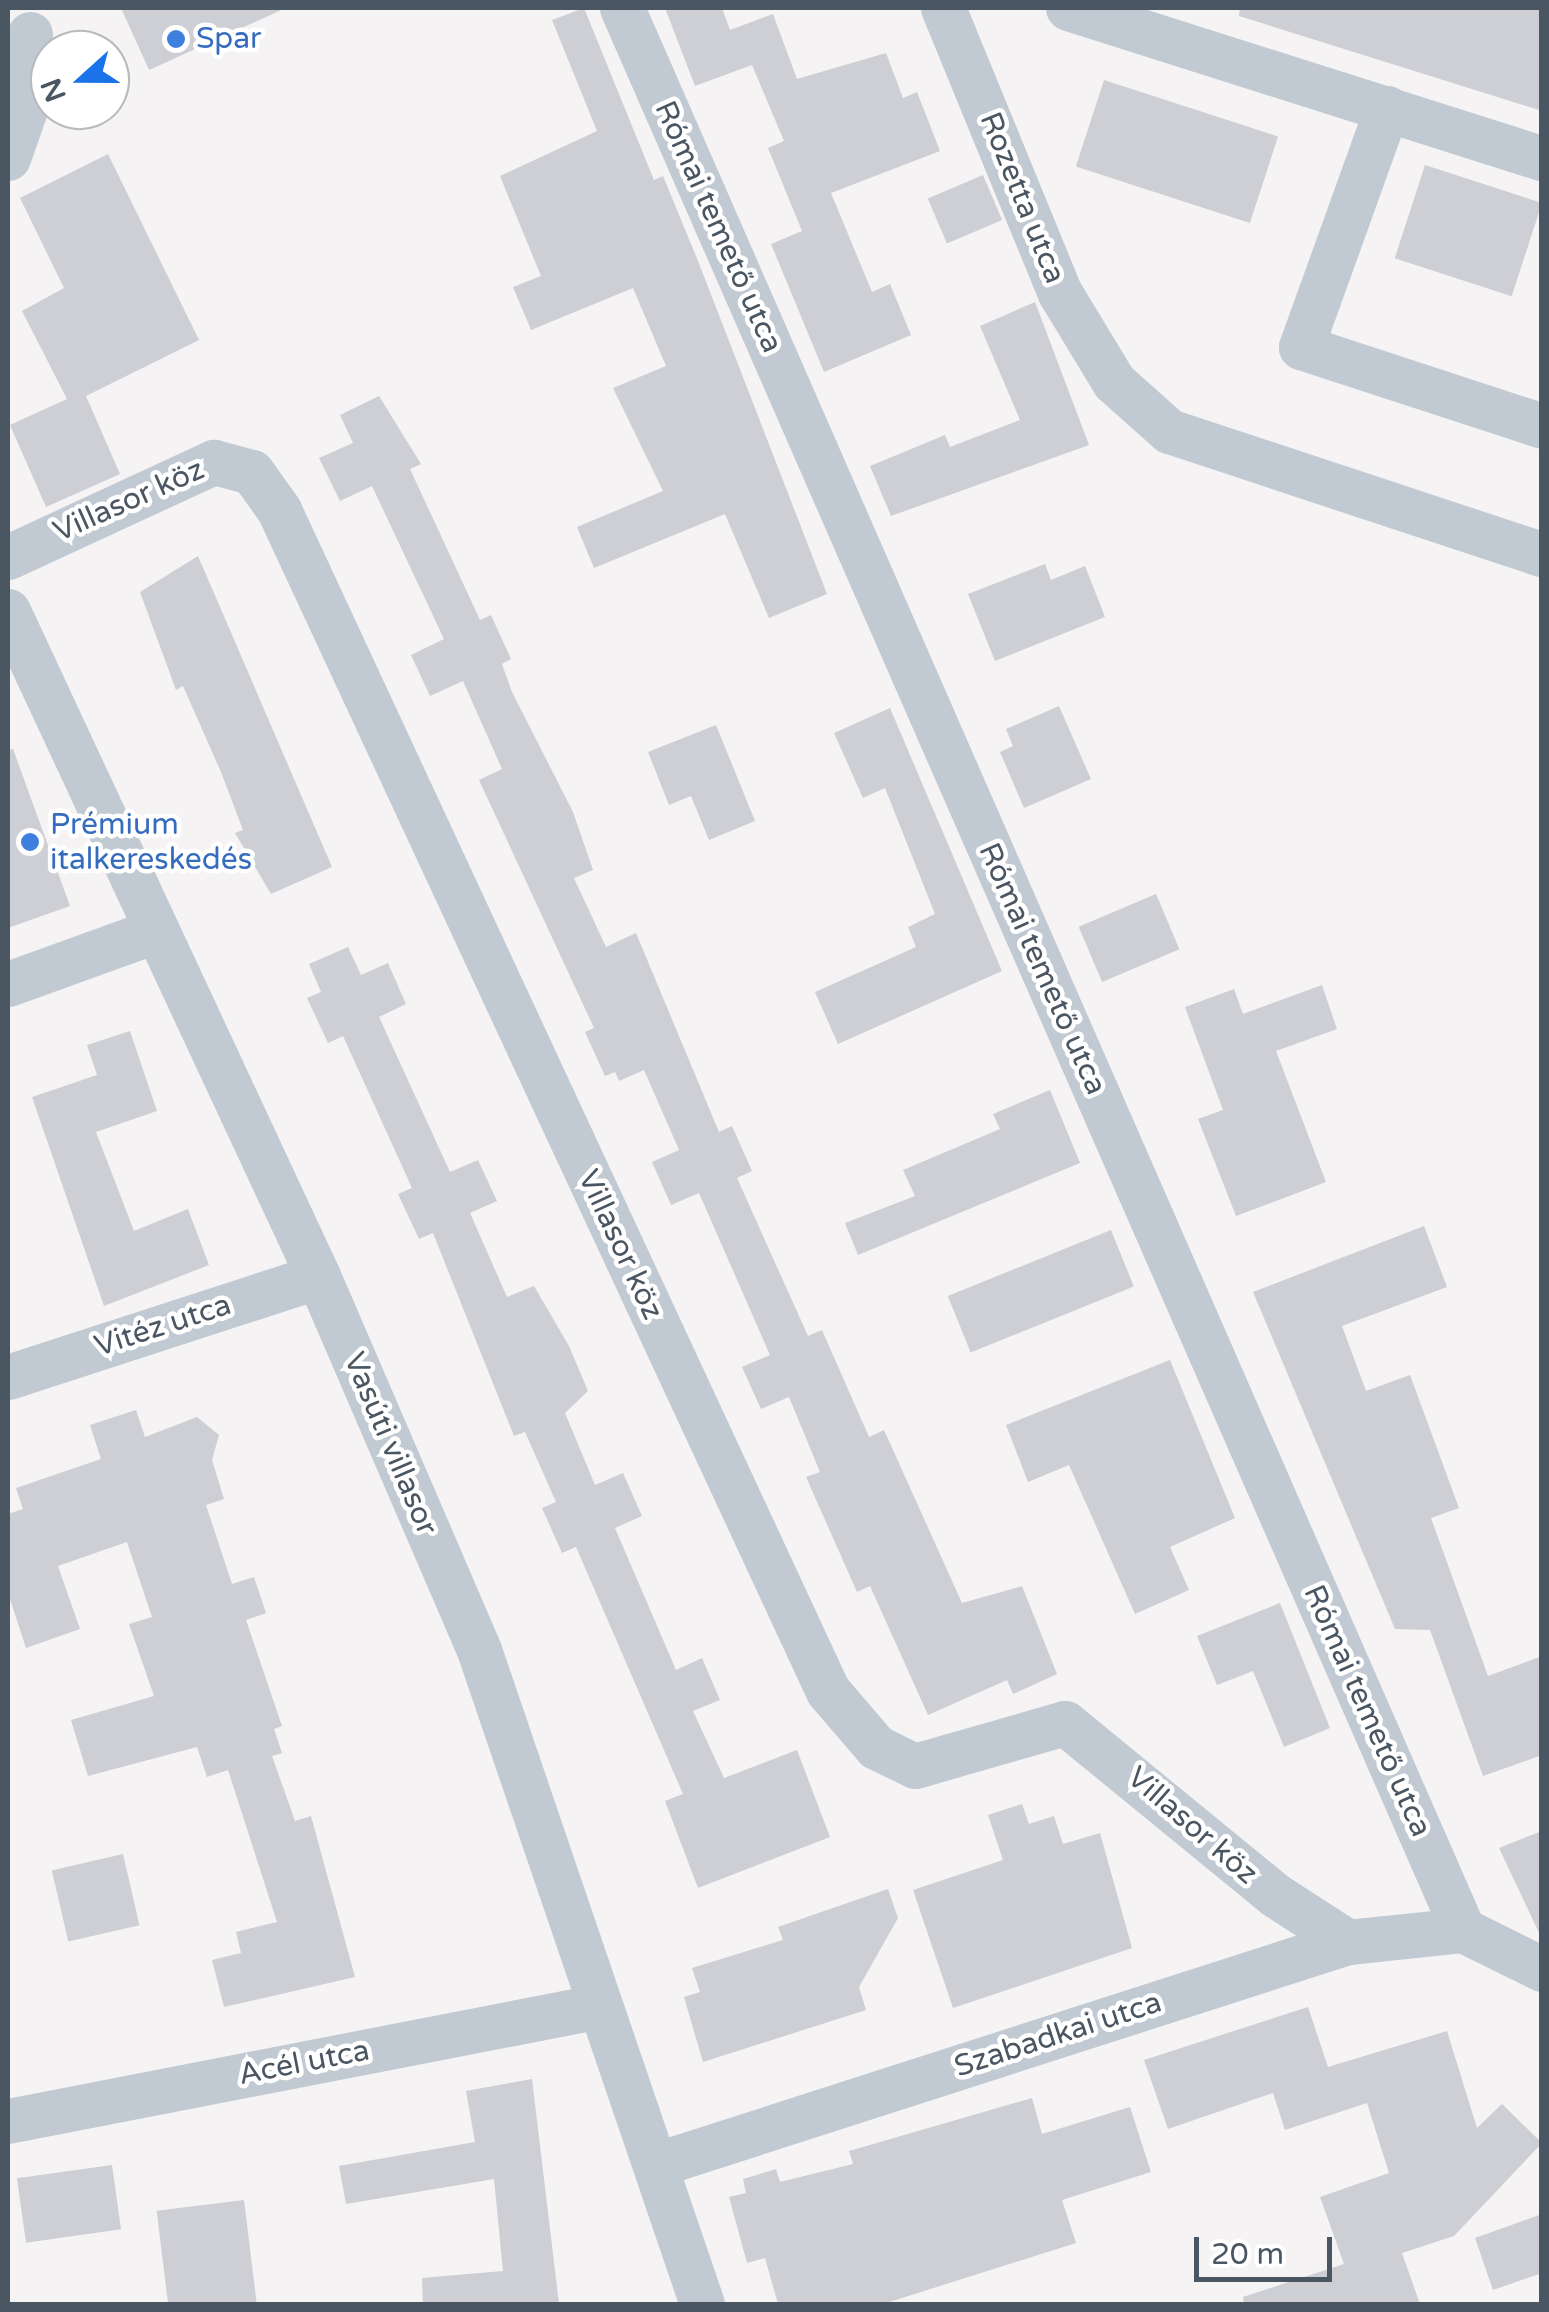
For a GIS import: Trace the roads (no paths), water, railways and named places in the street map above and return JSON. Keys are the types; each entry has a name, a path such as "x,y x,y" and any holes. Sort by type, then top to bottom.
{"street":[{"name":"Római temető utca","path":"622,8 1463,1930"},
{"name":"Rozetta utca","path":"943,8 1060,293 1114,382 1169,431 1542,554"},
{"path":"1068,8 1155,20 1387,108 1542,158"},
{"path":"8,158 30,94"},
{"path":"1387,108 1302,347 1542,426"},
{"name":"Villasor köz","path":"8,557 214,462 252,472 279,510 828,1691 876,1746 915,1766 1065,1723 1275,1896 1348,1942"},
{"name":"Vasúti villasor","path":"8,611 318,1276 479,1650 658,2164 702,2304"},
{"path":"8,984 157,930"},
{"name":"Vitéz utca","path":"8,1377 318,1276"},
{"name":"Szabadkai utca","path":"658,2164 1348,1942 1463,1930"},
{"path":"1463,1930 1542,1969"},
{"name":"Acél utca","path":"8,2121 600,2006"}],"place":[{"name":"Spar","path":"176,39"},
{"name":"Prémium italkereskedés","path":"30,842"}]}
